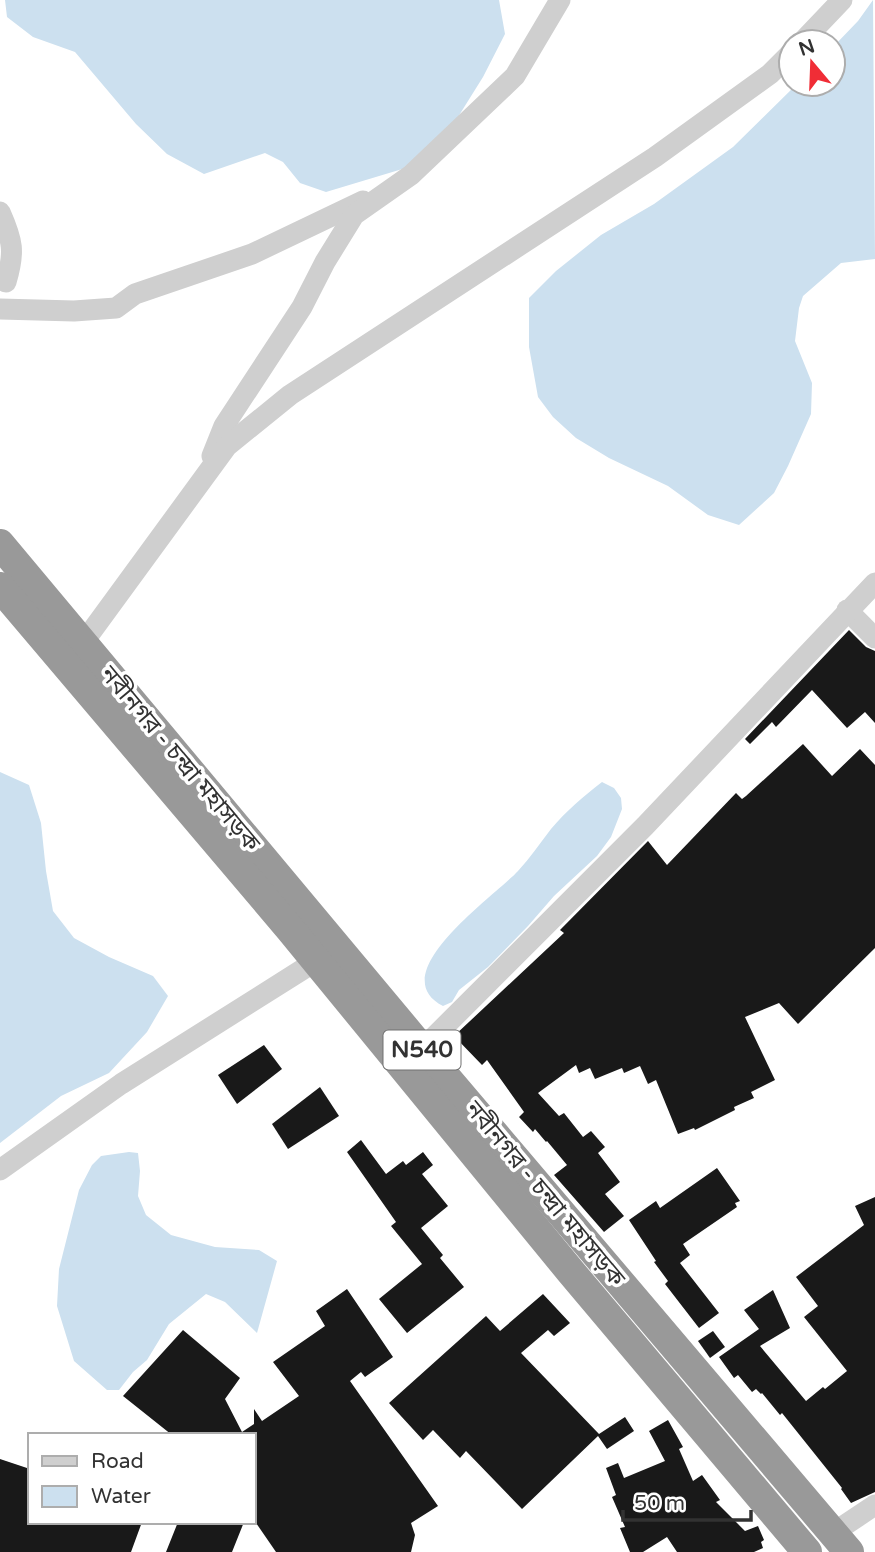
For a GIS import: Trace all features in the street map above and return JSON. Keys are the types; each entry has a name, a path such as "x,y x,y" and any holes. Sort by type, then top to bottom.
{"highway":[{"name":"নবীনগর - চন্দ্রা মহাসড়ক","path":"0,544 422,1049 841,1543"},
{"name":"নবীনগর - চন্দ্রা মহাসড়ক","path":"2,593 316,961 802,1550"}],"street":[{"path":"202,481 224,426 302,307 325,262 355,215 405,179 515,76 560,0"},
{"path":"816,28 839,5"},
{"path":"823,28 839,5"},
{"path":"83,642 227,446 290,395 607,190 777,67"},
{"path":"202,481 284,417 392,340 661,168 706,135 777,76"},
{"path":"0,309 116,308 135,294 252,254 349,209 405,179"},
{"path":"0,212 9,233 13,259 2,287"},
{"path":"422,1049 645,826 875,583"},
{"path":"848,610 875,638"},
{"path":"0,1170 121,1084 316,961"},
{"path":"841,1543 875,1505"}],"water":[{"path":"5,0 499,0 505,34 483,77 453,125 409,167 326,192 300,183 283,162 265,153 204,174 167,154 136,124 75,52 33,37 7,17"},
{"path":"873,0 875,259 841,263 803,296 795,341 812,383 811,414 774,493 739,525 708,515 668,486 609,458 576,438 553,417 538,397 529,347 529,298 556,271 601,235 654,204 733,147 783,98 847,98 847,32"},
{"path":"0,772 29,785 41,823 53,911 74,938 153,976 168,996 147,1032 109,1073 61,1096 0,1143"},
{"path":"602,782 614,788 621,798 622,809 611,837 597,856 554,896 488,967 459,990 452,1002 443,1006 427,992 425,975 433,956 468,916 518,871 563,816"},
{"path":"138,1153 138,1196 146,1215 171,1235 215,1247 259,1250 277,1261 257,1333 225,1302 206,1294 169,1324 147,1360 119,1390 107,1390 74,1361 57,1306 59,1269 79,1190 92,1165 101,1156"}],"building":[{"path":"849,630 866,647 875,651 875,723 865,712 847,728 812,690 776,727 772,722 750,744 745,739"},
{"path":"803,744 832,776 860,749 875,765 875,948 798,1024 779,1003 745,1017 775,1080 751,1092 754,1098 734,1107 735,1110 695,1130 694,1128 678,1134 656,1080 648,1084 640,1066 624,1073 622,1068 595,1079 590,1068 579,1073 576,1065 538,1093 559,1116 564,1113 583,1137 591,1131 605,1147 598,1153 620,1182 605,1194 624,1216 604,1232 554,1175 567,1165 535,1129 533,1132 519,1117 524,1112 487,1060 482,1065 454,1036 564,933 560,930 648,841 667,865 736,793 742,799"},
{"path":"264,1045 282,1069 237,1104 218,1075"},
{"path":"320,1087 339,1116 288,1149 272,1124"},
{"path":"361,1140 386,1174 403,1161 406,1165 423,1152 433,1165 422,1174 448,1206 421,1228 443,1255 440,1258 464,1287 407,1333 379,1299 422,1264 391,1226 396,1222 347,1152"},
{"path":"717,1168 740,1201 735,1203 737,1207 683,1244 690,1255 680,1263 719,1313 699,1328 665,1284 668,1281 629,1220 656,1201 660,1208"},
{"path":"875,1197 875,1492 851,1503 782,1413 780,1415 762,1393 756,1389 752,1392 738,1375 734,1378 719,1357 759,1329 744,1310 773,1290 790,1328 760,1346 806,1401 847,1371 804,1317 818,1306 796,1277 864,1225 855,1206"},
{"path":"347,1289 393,1357 365,1377 361,1372 350,1381 438,1506 411,1523 415,1535 411,1552 276,1552 256,1523 256,1433 169,1433 123,1396 183,1330 240,1378 225,1399 242,1432 254,1424 254,1409 262,1421 299,1396 273,1362 325,1326 316,1311"},
{"path":"543,1294 570,1323 554,1336 548,1330 521,1353 599,1434 625,1417 634,1431 607,1449 598,1436 522,1509 466,1451 460,1458 433,1430 423,1440 389,1403 486,1316 500,1331"},
{"path":"713,1331 725,1347 710,1358 698,1341"},
{"path":"668,1420 683,1447 679,1449 693,1481 702,1475 720,1500 716,1502 745,1531 758,1526 764,1540 761,1542 763,1548 754,1552 677,1552 667,1537 643,1552 630,1552 620,1528 625,1527 612,1497 616,1495 606,1468 618,1463 624,1478 665,1461 649,1431"},
{"path":"0,1459 28,1468 28,1524 141,1524 131,1552 0,1552"},
{"path":"177,1524 243,1524 232,1552 166,1552"}]}
